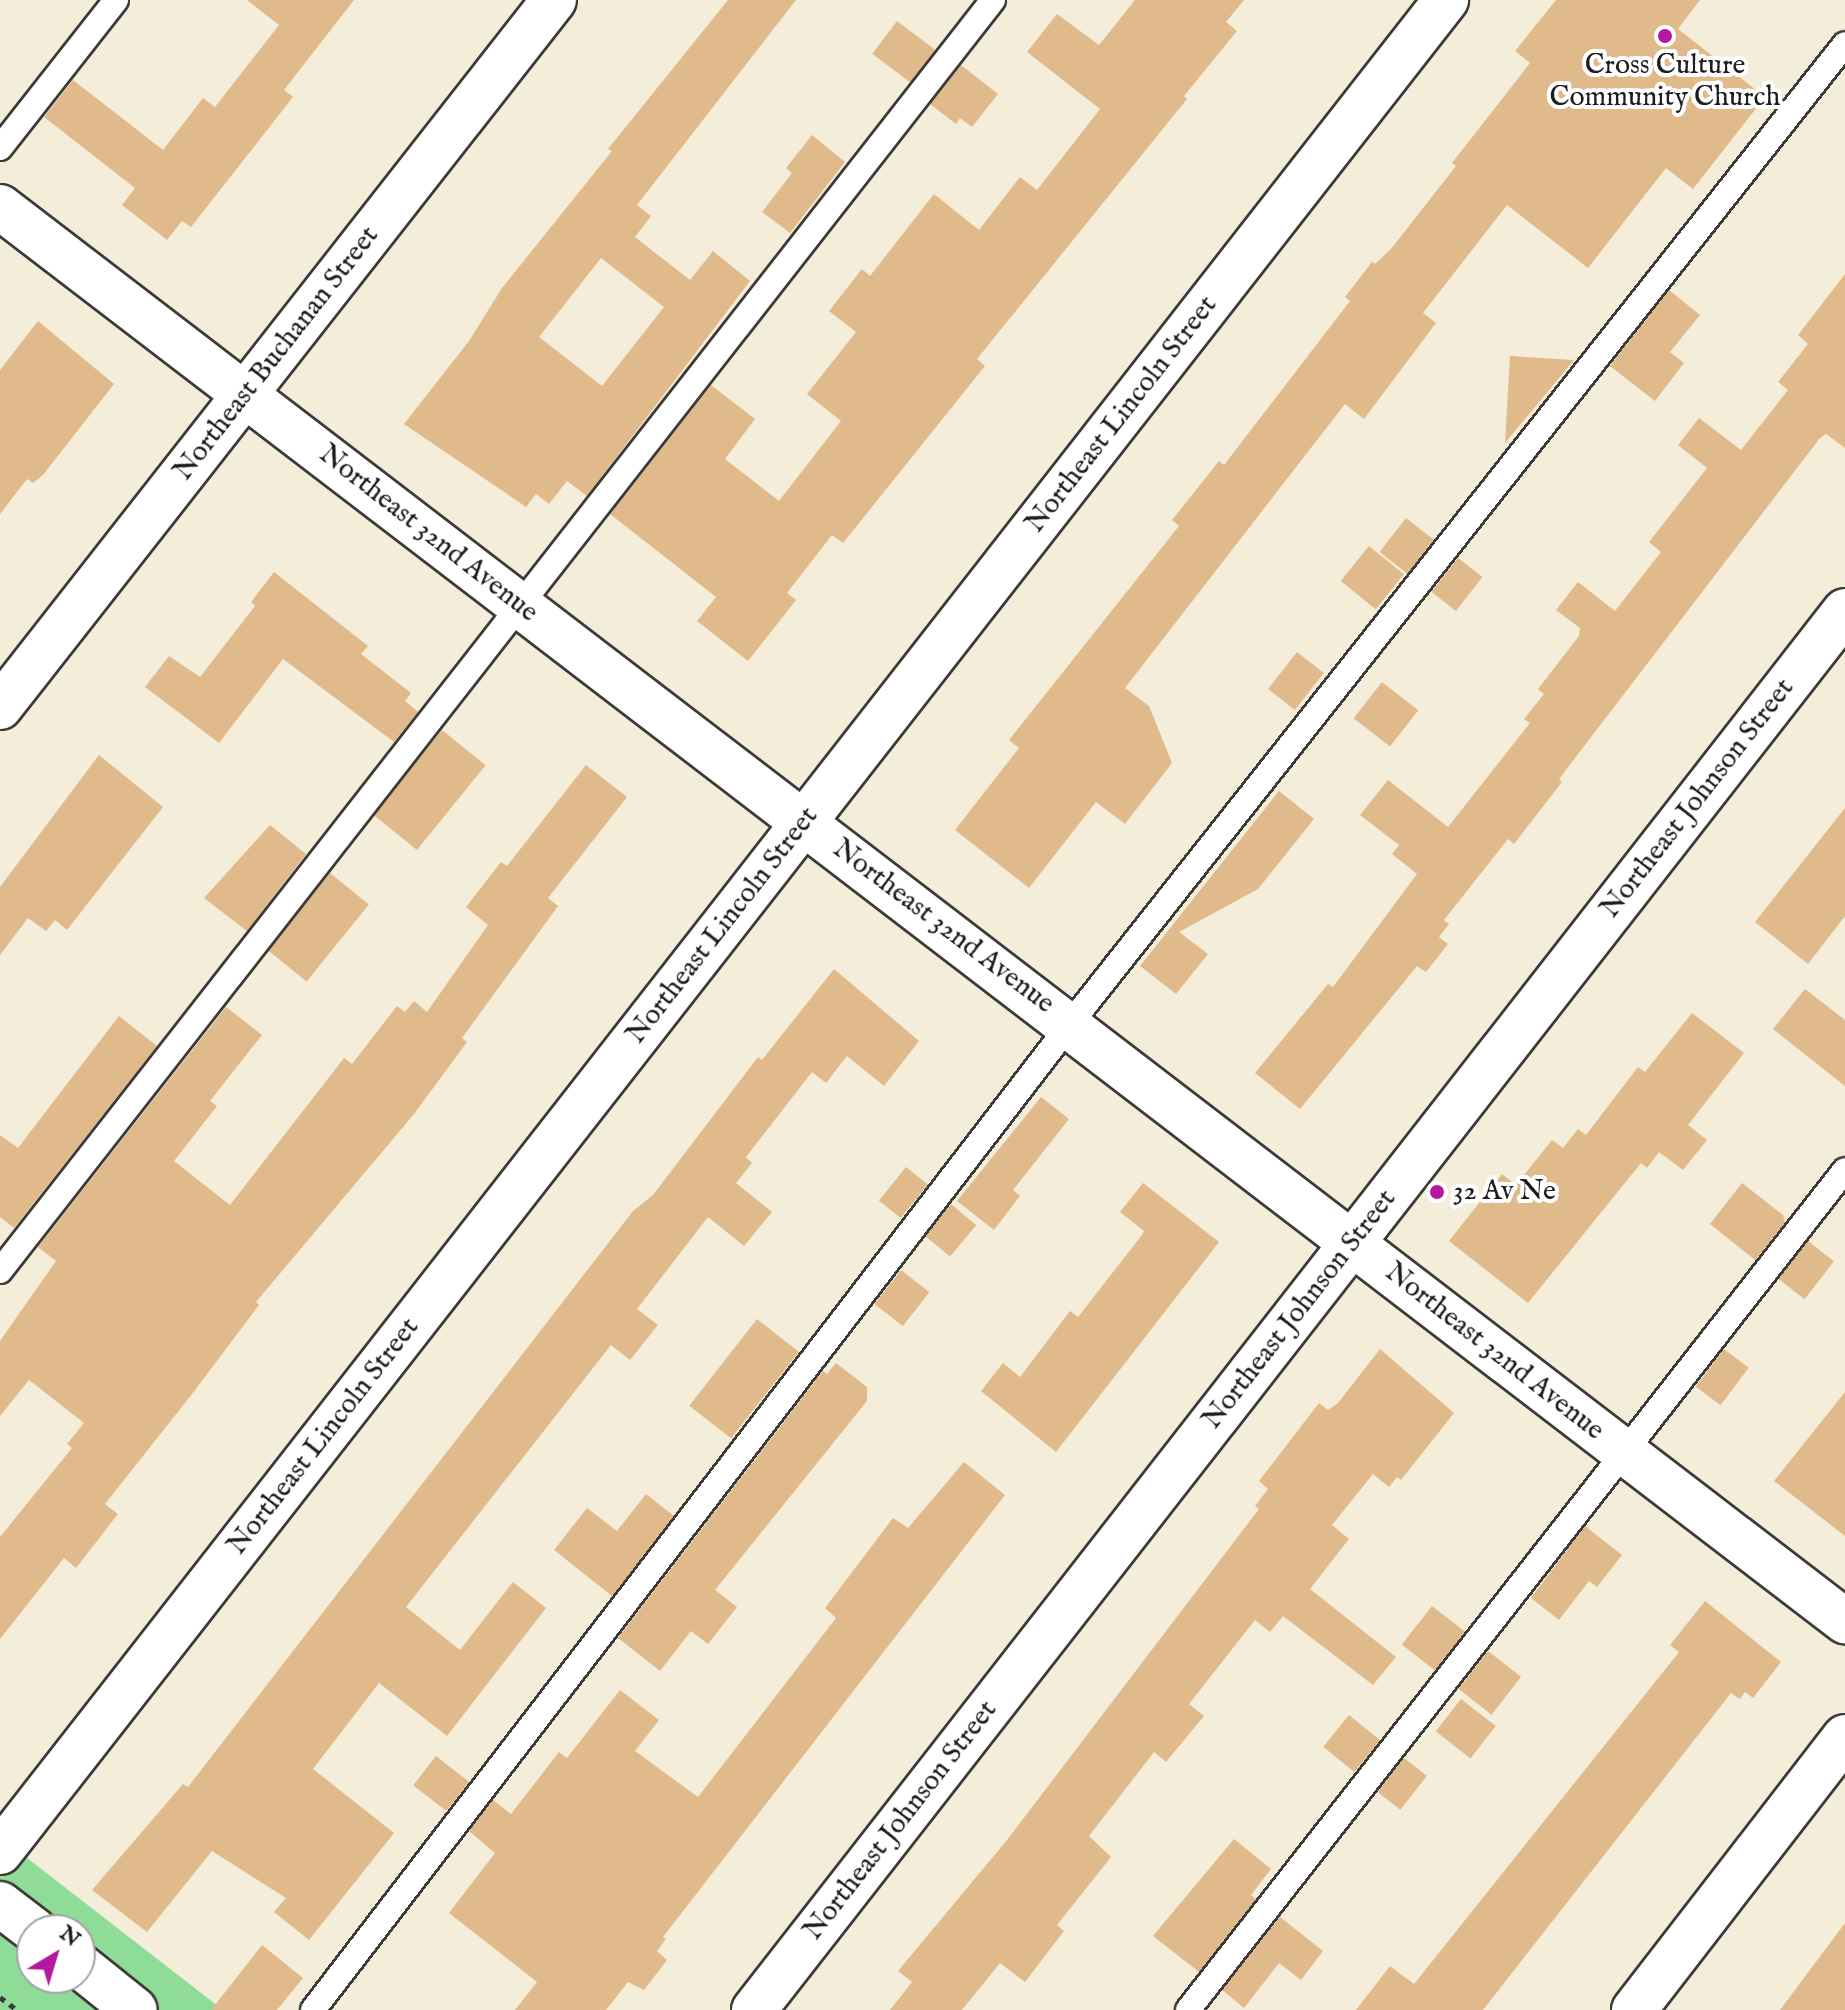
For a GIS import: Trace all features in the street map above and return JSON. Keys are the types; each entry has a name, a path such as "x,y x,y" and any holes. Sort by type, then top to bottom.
{"street":[{"name":"Northeast Buchanan Street","path":"0,707 554,0"},
{"name":"Northeast Lincoln Street","path":"0,1852 1446,0"},
{"name":"Northeast 32nd Avenue","path":"0,207 246,392 519,606 1070,1024 1623,1454 1845,1621"},
{"name":"Northeast Johnson Street","path":"754,2010 1845,611"},
{"path":"1634,2010 1845,1737"},
{"path":"0,1904 16,1916"},
{"path":"96,1979 135,2010"}],"lane":[{"path":"0,148 116,0"},
{"path":"0,1271 993,0"},
{"path":"313,2010 1070,1024 1845,44"},
{"path":"1188,2010 1845,1170"}],"path":[{"path":"0,1997 17,2010"}],"green space":[{"path":"0,1837 223,2010 0,2010"}],"building":[{"path":"247,0 354,0 284,90 293,97 191,227 182,221 167,240 122,205 135,188 44,117 73,80 163,150 203,98 215,107 279,25"},
{"path":"728,0 796,0 637,205 651,216 635,237 690,280 713,251 750,281 587,496 567,481 549,504 536,494 526,507 404,424 469,341 502,288 612,151 608,149","holes":["601,258 664,307 602,386 539,337"]},
{"path":"1135,0 1244,0 1226,22 1237,31 1184,96 1187,99 977,359 985,366 843,543 832,535 787,593 796,600 748,661 697,621 716,597 610,514 711,385 755,419 725,459 779,501 841,421 807,394 856,332 829,311 862,269 870,276 934,194 979,230 1020,177 1037,190 1100,109 1027,52 1057,14 1099,45"},
{"path":"1556,0 1700,0 1678,29 1765,97 1693,189 1666,168 1588,268 1507,205 1423,313 1436,323 1364,419 1345,404 1125,688 1149,706 1172,763 1125,824 1096,802 1029,888 955,830 1019,748 1009,740 1179,526 1172,520 1219,461 1224,465 1350,301 1345,297 1372,262 1375,264 1391,249 1456,166 1452,163 1530,63 1515,51"},
{"path":"897,21 935,50 911,83 872,54"},
{"path":"961,65 998,94 972,127 960,118 956,124 930,104"},
{"path":"812,135 845,162 790,233 762,212 792,173 786,168"},
{"path":"1845,274 1845,448 1826,434 1820,438 1559,779 1562,782 1514,844 1508,839 1444,920 1449,924 1439,937 1448,944 1426,972 1417,966 1300,1109 1255,1073 1328,984 1333,987 1417,874 1392,854 1399,845 1360,815 1388,780 1448,827 1530,723 1524,719 1544,694 1538,689 1579,636 1580,628 1556,610 1578,582 1615,611 1661,552 1649,542 1707,468 1678,445 1699,418 1741,450 1788,390 1778,382 1808,344 1798,335"},
{"path":"1669,290 1700,315 1670,352 1684,363 1655,401 1610,366"},
{"path":"38,321 114,384 43,475 33,483 27,479 0,514 0,370"},
{"path":"1510,356 1574,360 1505,443"},
{"path":"1406,518 1434,540 1408,574 1380,552"},
{"path":"1369,546 1404,574 1376,609 1341,581"},
{"path":"1458,558 1482,577 1456,611 1432,592"},
{"path":"274,572 368,646 361,654 411,693 405,701 418,712 394,742 283,659 219,743 145,687 169,656 200,677 255,606 251,602"},
{"path":"1297,652 1324,673 1295,710 1268,689"},
{"path":"1382,682 1418,710 1390,747 1354,718"},
{"path":"442,730 486,765 417,850 373,815"},
{"path":"99,755 163,807 67,930 55,920 46,931 28,918 0,955 0,887"},
{"path":"586,765 627,797 548,898 558,906 462,1038 467,1042 414,1114 256,1302 259,1305 105,1504 118,1514 76,1568 64,1558 0,1639 0,1537 72,1448 67,1444 84,1423 29,1380 0,1416 0,1341 56,1261 38,1247 226,1007 262,1035 210,1101 217,1106 174,1161 230,1205 344,1058 352,1064 397,1006 405,1012 414,1001 427,1012 488,925 466,907 501,862 507,866"},
{"path":"1279,791 1314,819 1258,889 1179,932 1208,954 1176,994 1140,966"},
{"path":"1845,808 1845,916 1808,964 1755,922"},
{"path":"270,825 306,854 247,931 204,898"},
{"path":"330,873 369,904 307,981 268,950"},
{"path":"834,969 919,1041 884,1086 847,1056 826,1083 812,1072 746,1157 752,1163 736,1183 772,1212 744,1246 708,1217 637,1309 658,1325 630,1360 611,1345 406,1607 460,1650 513,1582 546,1608 447,1736 379,1683 313,1769 394,1833 309,1940 274,1912 286,1898 212,1851 147,1932 92,1890 183,1784 188,1787 633,1211 653,1195 758,1057 762,1060"},
{"path":"1805,989 1845,1020 1845,1086 1773,1029"},
{"path":"1692,1013 1744,1053 1688,1125 1707,1140 1683,1170 1659,1152 1647,1168 1641,1163 1528,1303 1449,1241 1502,1174 1516,1185 1552,1140 1563,1148 1578,1129 1586,1135 1638,1067 1645,1072"},
{"path":"119,1016 157,1046 14,1228 0,1217 0,1135 18,1148"},
{"path":"1041,1097 1069,1119 1013,1190 1020,1196 994,1230 957,1201"},
{"path":"906,1167 928,1185 901,1218 879,1200"},
{"path":"1143,1183 1219,1242 1056,1452 981,1391 1003,1363 1020,1377 1070,1311 1078,1317 1142,1235 1144,1231 1120,1212"},
{"path":"1742,1183 1783,1215 1785,1223 1755,1260 1710,1224"},
{"path":"951,1204 976,1225 950,1257 925,1235"},
{"path":"1808,1241 1834,1261 1804,1299 1778,1279"},
{"path":"901,1270 929,1292 903,1326 875,1304"},
{"path":"757,1319 799,1352 731,1438 689,1406"},
{"path":"1380,1349 1454,1413 1401,1480 1397,1477 1389,1487 1373,1474 1332,1525 1349,1539 1310,1589 1396,1657 1373,1685 1283,1616 1270,1632 1255,1620 1189,1704 1204,1716 1166,1762 1154,1752 1089,1836 1111,1857 1057,1925 1064,1931 1025,1982 1000,1963 962,2010 890,2010 912,1982 898,1971 1007,1840 1259,1509 1255,1506 1268,1489 1259,1481 1319,1403 1328,1410 1338,1403"},
{"path":"1724,1349 1749,1368 1720,1405 1696,1387"},
{"path":"836,1363 867,1387 867,1401 715,1590 737,1607 708,1644 691,1631 660,1671 618,1638 823,1371 827,1374"},
{"path":"1845,1392 1845,1536 1774,1481"},
{"path":"964,1462 1005,1495 663,1937 666,1939 657,1951 667,1960 644,1990 628,1982 606,2010 515,2010 537,1982 449,1913 495,1853 469,1831 493,1800 511,1814 559,1752 567,1758 620,1690 659,1720 635,1751 698,1797 836,1618 825,1608 893,1518 908,1528"},
{"path":"646,1494 674,1516 612,1596 554,1550 587,1508 617,1531"},
{"path":"1585,1526 1622,1555 1597,1587 1589,1581 1559,1620 1531,1598"},
{"path":"1705,1601 1781,1662 1753,1698 1745,1692 1740,1699 1731,1693 1483,2010 1356,2010 1390,1966 1414,1984 1679,1652 1670,1645"},
{"path":"1432,1606 1465,1632 1435,1670 1402,1645"},
{"path":"1488,1651 1521,1677 1492,1715 1458,1689"},
{"path":"1461,1699 1496,1726 1470,1758 1436,1731"},
{"path":"1349,1715 1380,1740 1354,1772 1323,1747"},
{"path":"436,1756 469,1782 446,1811 413,1785"},
{"path":"1404,1758 1427,1776 1400,1810 1378,1792"},
{"path":"1234,1839 1271,1869 1251,1895 1256,1899 1199,1972 1153,1936"},
{"path":"1280,1917 1323,1951 1301,1980 1279,1963 1244,2008 1222,1990"},
{"path":"1845,1923 1845,2010 1780,2010"},
{"path":"262,1945 303,1978 277,2010 211,2010"}],"place":[{"name":"Cross Culture Community Church","path":"1665,36"},
{"name":"32 Av Ne","path":"1437,1192"}]}
